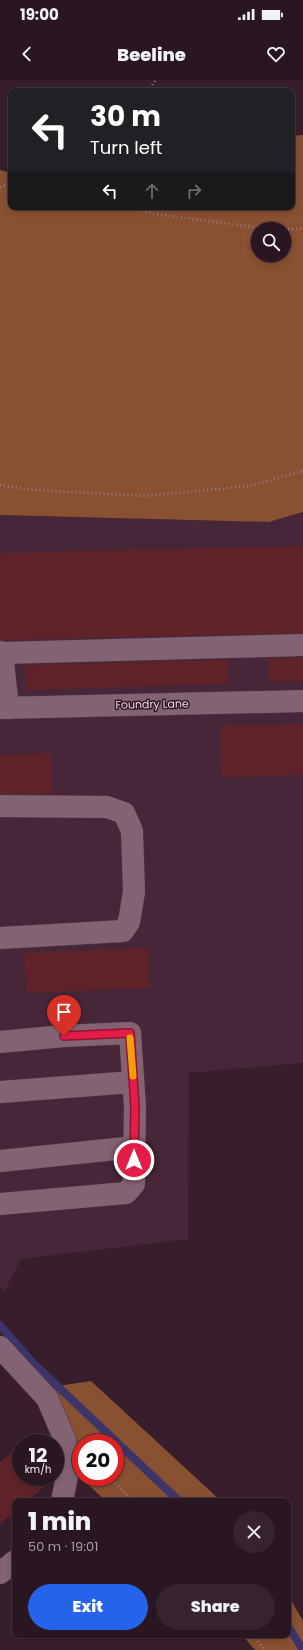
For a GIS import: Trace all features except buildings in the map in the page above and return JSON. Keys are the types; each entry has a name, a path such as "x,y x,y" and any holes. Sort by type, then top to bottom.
{"street":[{"path":"4,708 1,653 303,645"},
{"name":"Foundry Lane","path":"4,708 303,701"},
{"path":"0,806 107,808 124,813 132,831 134,892 129,922 123,931 0,938"},
{"path":"0,1042 64,1036 130,1033 135,1147 134,1184 126,1193 0,1204"},
{"path":"0,1092 133,1082"},
{"path":"0,1161 135,1147"},
{"path":"0,1346 47,1398 65,1440 67,1476 63,1498"},
{"path":"0,1573 12,1563"}],"path":[{"path":"149,88 156,80"},
{"path":"141,210 155,214 251,227"},
{"path":"291,229 303,229"},
{"path":"0,485 34,490 146,496 249,486 303,472"},
{"path":"119,1486 130,1498"},
{"path":"255,1638 265,1650"}],"shaded area":[{"path":"303,135 303,512 269,522 0,515 0,170 8,172 8,210 295,210 295,136"},
{"path":"303,512 303,1063 189,1073 188,1239 21,1259 4,1292 0,1287 0,515 269,522"},
{"path":"91,1381 218,1498 103,1498 90,1486 124,1486 124,1434 72,1434 72,1470 64,1462 64,1434 56,1434 51,1387"},
{"path":"291,1600 303,1621 303,1650 255,1650 245,1638 291,1638"}],"waterway":[{"path":"0,1325 33,1363 176,1498"},
{"path":"291,1631 303,1650"}],"slow traffic":[{"path":"130,1038 133,1076"}],"route":[{"path":"64,1036 130,1033 135,1107 134,1160"}]}
